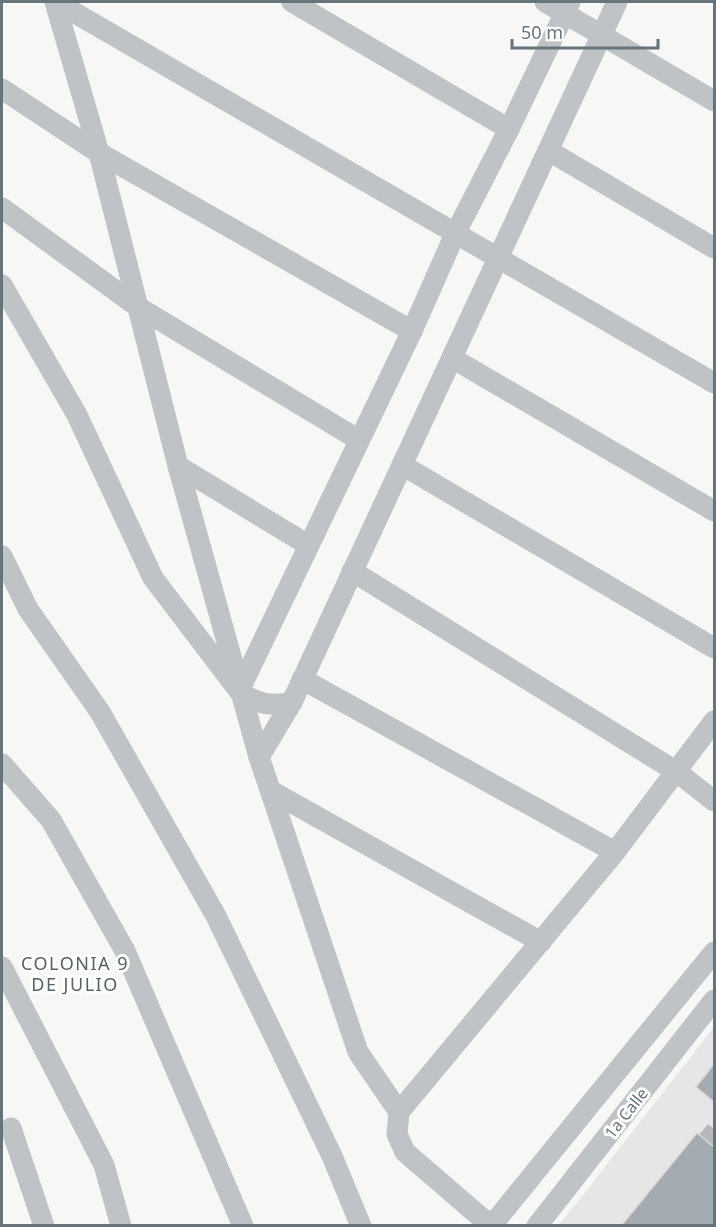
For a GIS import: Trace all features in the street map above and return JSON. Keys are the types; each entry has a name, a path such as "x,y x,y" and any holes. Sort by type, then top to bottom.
{"street":[{"path":"56,2 99,153 178,466 239,692 259,757 358,1052 399,1112"},
{"path":"56,2 714,383"},
{"path":"292,2 509,129"},
{"path":"545,2 568,7 602,34 714,101"},
{"path":"259,757 302,679 617,2"},
{"path":"239,692 412,331 455,234 568,7"},
{"path":"2,89 99,153 412,331"},
{"path":"549,151 714,248"},
{"path":"2,208 138,306 359,440"},
{"path":"2,285 77,416 153,578 239,692 268,705 291,702"},
{"path":"452,358 714,511"},
{"path":"402,465 714,648"},
{"path":"178,466 308,544"},
{"path":"2,556 28,609 100,712 216,916 332,1156 361,1226"},
{"path":"352,571 677,772 714,801"},
{"path":"302,679 615,852"},
{"path":"714,721 615,852 399,1112 397,1134 405,1152 483,1220 497,1219 714,952"},
{"path":"2,764 51,820 125,951 243,1226"},
{"path":"271,791 541,942"},
{"path":"2,967 104,1165 120,1226"},
{"name":"1a Calle","path":"537,1226 714,1000"},
{"path":"11,1128 44,1226"}],"shaded area":[{"path":"714,1027 714,1225 558,1226 583,1195"}],"building":[{"path":"714,1064 714,1102 696,1087"},
{"path":"697,1133 714,1147 714,1226 621,1226"}],"district":[{"name":"COLONIA 9 DE JULIO","path":"75,973"}]}
